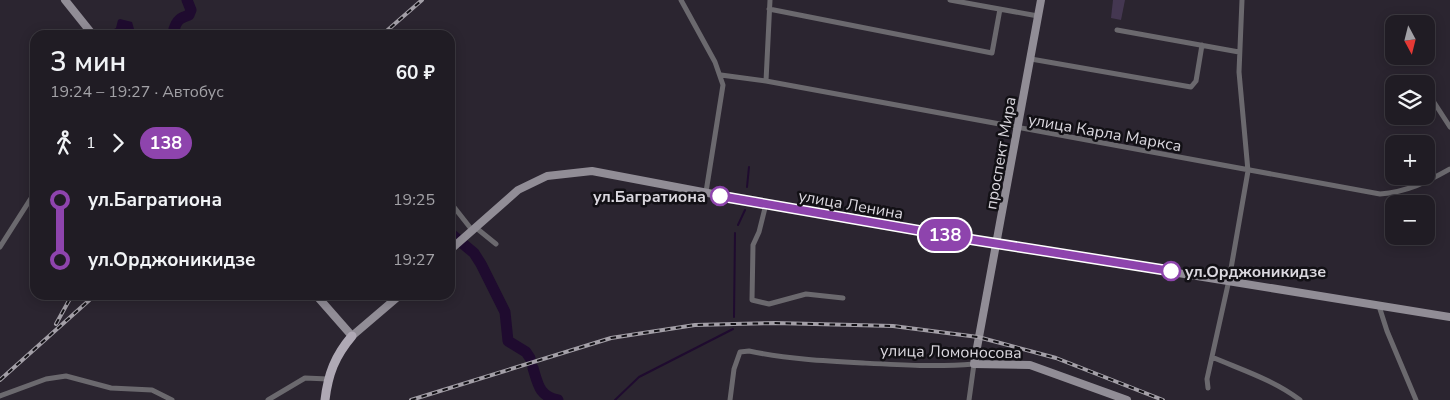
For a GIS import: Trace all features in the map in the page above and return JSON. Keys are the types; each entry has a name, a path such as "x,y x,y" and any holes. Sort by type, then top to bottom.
{"main road":[{"path":"65,0 89,30"},
{"name":"проспект Мира","path":"974,364 995,242 1003,215 1041,0"},
{"name":"улица Ленина","path":"455,246 518,190 558,174 592,171 766,204 1450,317"},
{"path":"320,300 352,336"},
{"path":"325,400 328,379 338,353 352,336 394,300"},
{"name":"улица Ломоносова","path":"974,364 1030,366 1128,400"}],"street":[{"path":"681,0 721,75 723,84 706,192"},
{"path":"766,81 770,0"},
{"path":"950,0 1038,16"},
{"path":"1208,388 1207,379 1229,280 1248,171 1239,52 1242,0"},
{"path":"769,9 992,53 1000,9"},
{"path":"1117,30 1239,52"},
{"path":"1030,58 1191,87 1196,82 1202,45"},
{"name":"улица Карла Маркса","path":"721,75 766,81 1380,194 1402,192 1421,185 1450,169"},
{"path":"1435,104 1450,127"},
{"path":"0,246 30,200"},
{"path":"766,204 759,232 753,245 752,300 769,304 806,294 843,298"},
{"path":"455,209 471,231 496,244"},
{"path":"1379,306 1416,400"},
{"name":"улица Ломоносова","path":"730,400 734,369 740,352 749,351 819,361 897,366 931,367 974,364"},
{"path":"1212,357 1271,382 1300,400"},
{"name":"проспект Мира","path":"969,400 974,364"},
{"path":"0,396 46,379 66,376 111,388 152,390 172,400"},
{"path":"268,400 305,378 328,379"}],"shaded area":[{"path":"1113,0 1125,0 1121,20 1111,18"},
{"path":"118,20 132,22 134,29 112,30 116,28"}],"waterway":[{"path":"175,30 176,23 181,18 189,15 191,10 187,0"},
{"path":"747,187 749,167"},
{"path":"738,225 745,210"},
{"path":"734,317 735,233"},
{"path":"455,237 474,253 481,264 505,312 508,341 526,352 530,358"},
{"path":"615,400 639,377 733,329"},
{"path":"533,368 538,384 543,392 547,396 558,400"}],"railway":[{"path":"388,30 422,0"},
{"path":"56,324 69,300"},
{"path":"0,380 89,300"},
{"path":"411,400 611,338 695,325 775,323 893,326 978,337 1056,358 1163,400"}],"bus line":[{"name":"138","path":"720,196 974,240 1171,271"}],"place":[{"name":"ул.Багратиона","path":"720,196"},
{"name":"ул.Орджоникидзе","path":"1171,271"}]}
